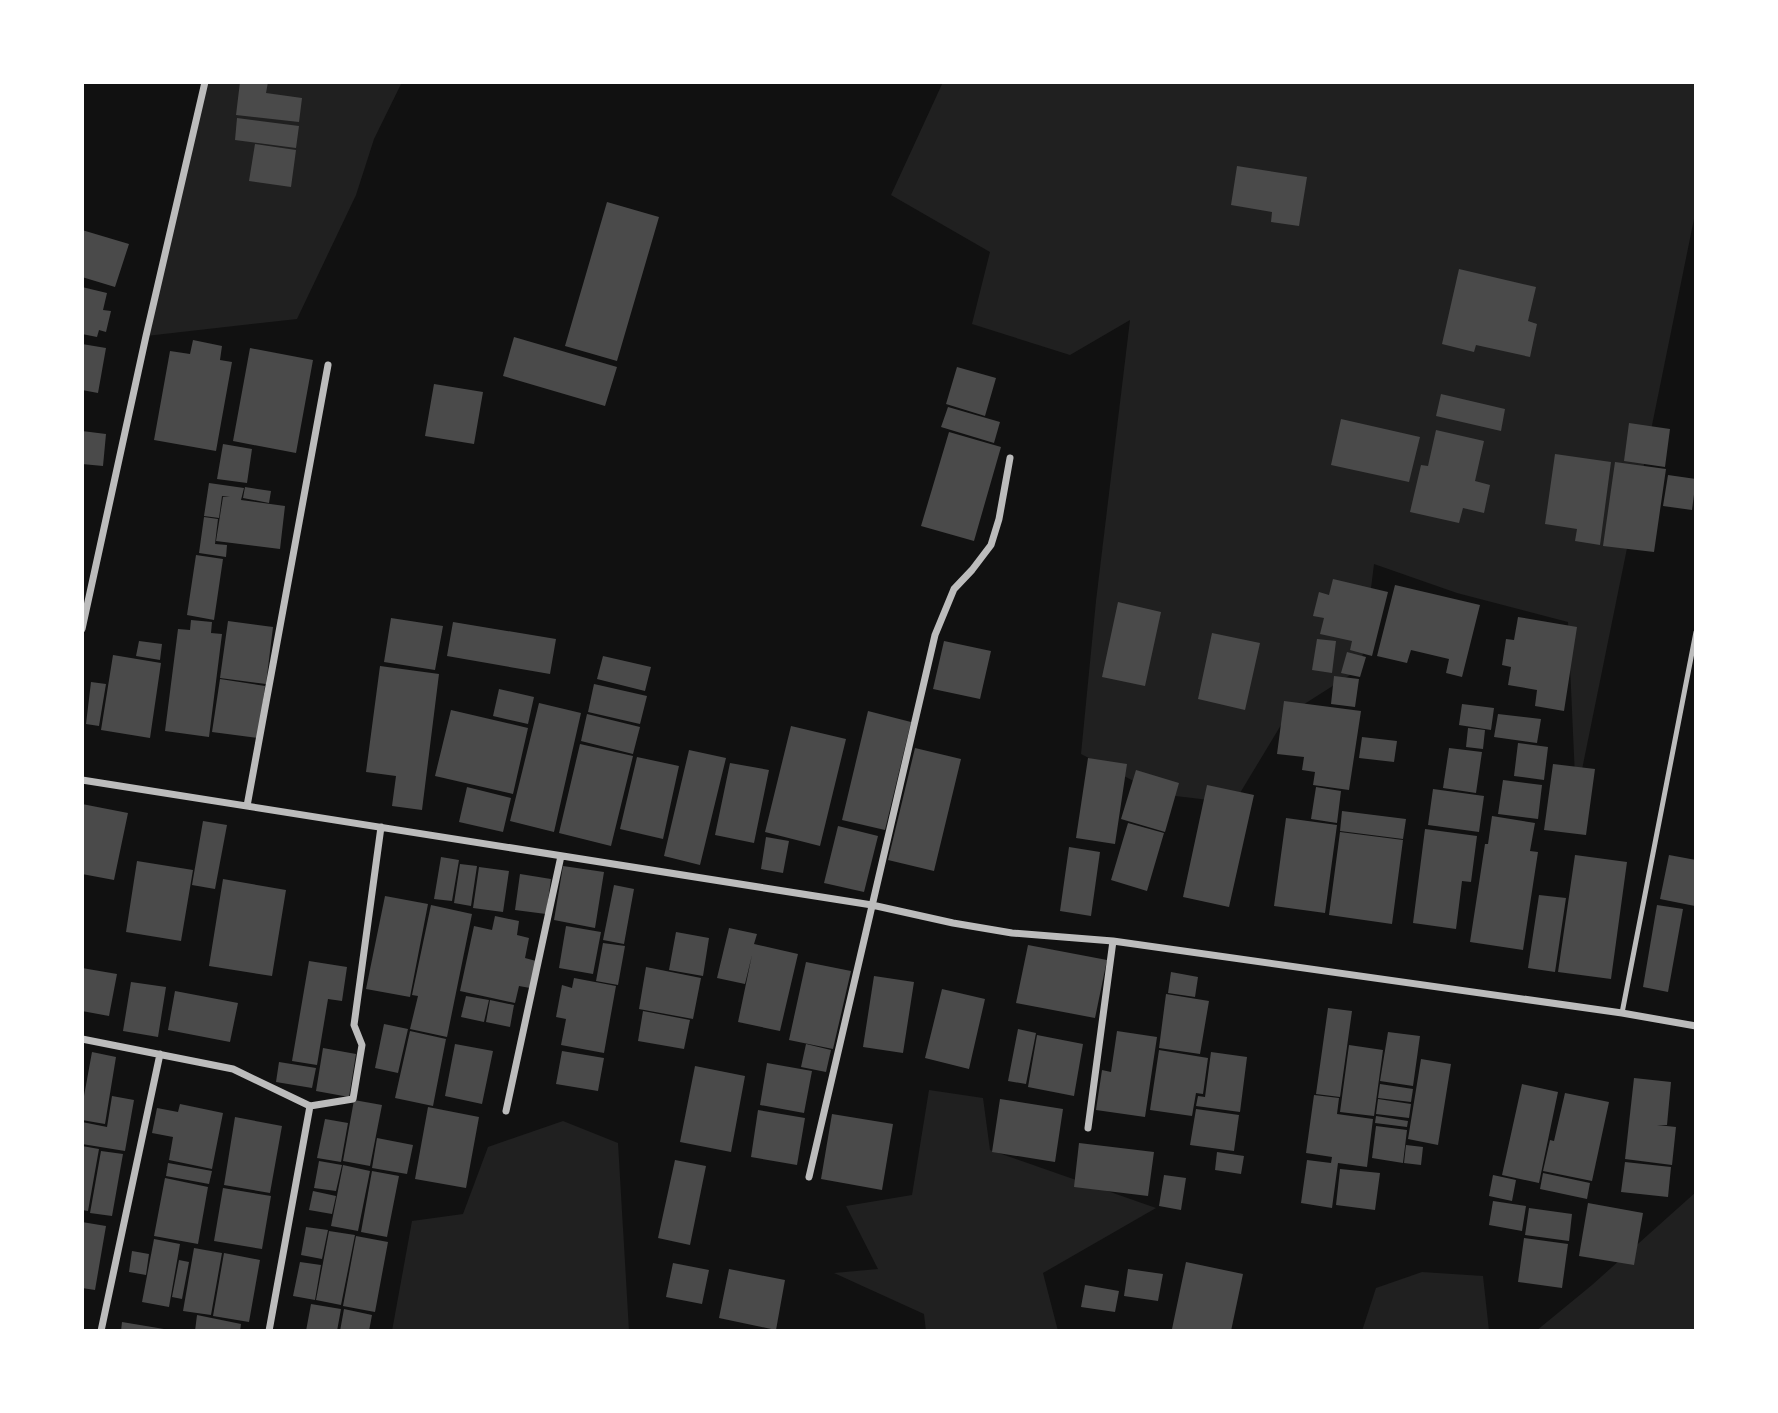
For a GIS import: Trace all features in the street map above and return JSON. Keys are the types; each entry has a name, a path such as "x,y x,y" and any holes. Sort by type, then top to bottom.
{"street":[{"path":"82,629 205,82"},
{"path":"247,806 328,365"},
{"path":"809,1177 935,635 954,589 990,545 999,519 1010,458"},
{"path":"82,780 872,905 1012,933 1113,941 1622,1013 1696,1026"},
{"path":"82,1039 233,1069 310,1106 354,1099 362,1045 354,1025 381,827"},
{"path":"506,1111 561,856"},
{"path":"1088,1128 1113,941"},
{"path":"101,1331 160,1054"},
{"path":"269,1331 310,1106"}],"lane":[{"path":"1622,1013 1696,632"}],"shaded area":[{"path":"207,82 402,82 374,139 356,195 297,319 146,336"},
{"path":"943,82 1696,82 1696,209 1576,799 1568,622 1457,593 1374,564 1361,668 1287,715 1234,803 1159,794 1081,754 1096,601 1130,320 1070,355 972,324 990,252 891,195"},
{"path":"929,1090 983,1098 990,1150 1156,1208 1043,1273 1058,1331 926,1331 924,1314 834,1273 878,1269 846,1206 912,1195"},
{"path":"563,1121 618,1143 629,1331 392,1331 412,1221 463,1214 488,1147"},
{"path":"1696,1192 1696,1331 1536,1331 1592,1285"},
{"path":"1422,1272 1483,1276 1489,1331 1362,1331 1376,1288"}],"building":[{"path":"240,82 268,82 266,93 302,98 299,122 236,115"},
{"path":"237,118 299,126 296,148 235,140"},
{"path":"255,144 296,150 291,187 249,181"},
{"path":"1237,166 1307,177 1299,226 1271,222 1272,212 1231,205"},
{"path":"607,202 659,217 617,361 565,346"},
{"path":"82,230 129,244 115,287 82,277"},
{"path":"1459,269 1536,287 1528,321 1537,324 1530,357 1476,345 1474,352 1442,344"},
{"path":"82,287 107,293 103,310 111,311 106,332 99,330 97,337 82,334"},
{"path":"514,337 617,367 605,406 503,376"},
{"path":"193,340 222,346 220,360 232,362 216,451 154,440 170,351 190,354"},
{"path":"82,344 106,348 98,393 82,390"},
{"path":"250,348 313,360 296,453 233,441"},
{"path":"957,367 996,378 985,416 946,404"},
{"path":"434,384 483,392 474,444 425,436"},
{"path":"1441,394 1505,409 1501,431 1436,416"},
{"path":"948,407 1000,422 994,443 941,427"},
{"path":"1341,419 1420,437 1409,482 1331,465"},
{"path":"1629,423 1670,429 1665,467 1624,461"},
{"path":"1436,430 1484,441 1475,481 1490,485 1484,513 1463,508 1459,523 1410,512 1421,465 1428,466"},
{"path":"82,431 106,434 103,466 82,464"},
{"path":"949,432 1001,447 974,541 921,526"},
{"path":"223,444 252,449 247,483 217,479"},
{"path":"1555,454 1611,462 1600,545 1575,541 1577,529 1545,524"},
{"path":"1615,462 1666,469 1654,552 1603,546"},
{"path":"1668,475 1696,479 1692,510 1663,506"},
{"path":"209,483 244,488 241,500 285,506 280,549 216,541 223,497 230,497 222,496 219,518 204,516"},
{"path":"245,487 271,491 269,503 243,498"},
{"path":"204,517 218,519 215,544 227,545 226,557 199,553"},
{"path":"196,555 223,559 214,620 187,615"},
{"path":"1333,579 1388,592 1372,656 1350,650 1352,641 1320,634 1324,618 1313,616 1319,592 1329,595"},
{"path":"1395,585 1480,605 1462,677 1446,673 1449,659 1411,650 1407,663 1377,656"},
{"path":"1118,602 1161,612 1145,686 1102,677"},
{"path":"1518,617 1577,627 1564,711 1535,706 1537,690 1508,685 1511,667 1502,665 1506,639 1514,640"},
{"path":"391,618 443,626 435,670 384,662"},
{"path":"191,620 212,622 211,633 222,634 209,737 165,731 178,629 190,630"},
{"path":"228,621 273,627 266,684 220,678"},
{"path":"453,622 556,639 550,674 447,656"},
{"path":"1212,633 1260,643 1245,710 1198,699"},
{"path":"1317,639 1336,641 1332,673 1312,670"},
{"path":"139,641 162,644 160,660 136,656"},
{"path":"944,641 991,651 980,699 933,689"},
{"path":"1347,652 1366,657 1360,677 1341,673"},
{"path":"113,655 161,663 150,738 101,730"},
{"path":"603,656 651,667 645,691 597,679"},
{"path":"380,666 439,674 422,810 392,806 396,776 366,772"},
{"path":"1334,676 1359,679 1355,707 1331,704"},
{"path":"220,679 265,686 258,738 212,732"},
{"path":"91,682 106,684 99,726 86,724"},
{"path":"594,684 647,696 640,724 588,712"},
{"path":"499,689 534,697 528,724 493,716"},
{"path":"1284,701 1361,711 1349,790 1313,785 1315,772 1302,770 1304,757 1277,754"},
{"path":"539,703 581,713 554,832 510,821"},
{"path":"1462,704 1494,708 1491,730 1459,725"},
{"path":"451,710 528,728 513,794 435,776"},
{"path":"868,711 911,722 885,830 842,820"},
{"path":"587,714 640,727 633,754 581,741"},
{"path":"1498,714 1541,719 1537,743 1494,737"},
{"path":"791,726 846,739 820,846 765,832"},
{"path":"1468,728 1485,730 1483,749 1466,747"},
{"path":"1362,737 1397,741 1394,762 1359,758"},
{"path":"1518,743 1548,747 1544,780 1514,776"},
{"path":"580,744 633,756 611,846 559,833"},
{"path":"915,748 961,759 934,871 888,860"},
{"path":"1449,748 1482,752 1476,793 1443,788"},
{"path":"689,750 726,758 700,865 664,856"},
{"path":"637,757 679,766 663,839 620,829"},
{"path":"1088,758 1127,764 1115,844 1076,838"},
{"path":"730,763 769,770 754,843 715,835"},
{"path":"1553,764 1595,769 1586,835 1544,830"},
{"path":"1136,770 1179,783 1165,832 1121,819"},
{"path":"1503,780 1542,785 1538,819 1498,814"},
{"path":"1207,785 1254,795 1229,907 1183,897"},
{"path":"467,787 511,798 503,832 459,822"},
{"path":"1316,787 1341,791 1337,823 1311,819"},
{"path":"1433,789 1484,796 1479,832 1428,825"},
{"path":"82,804 128,813 114,880 82,874"},
{"path":"1342,811 1406,819 1403,839 1340,831"},
{"path":"1492,816 1535,823 1530,851 1538,852 1523,950 1470,942"},
{"path":"1286,818 1337,825 1325,913 1274,906"},
{"path":"203,821 227,825 215,889 192,885"},
{"path":"1128,823 1164,833 1147,891 1111,880"},
{"path":"838,826 878,836 864,892 824,883"},
{"path":"1425,829 1477,836 1471,882 1462,881 1456,929 1413,923"},
{"path":"1340,832 1403,840 1392,924 1329,915"},
{"path":"766,837 789,841 783,873 761,869"},
{"path":"1069,847 1100,852 1091,916 1060,911"},
{"path":"1575,855 1627,862 1611,979 1558,972"},
{"path":"1669,855 1696,860 1695,906 1660,899"},
{"path":"441,857 459,860 452,901 434,899"},
{"path":"137,861 193,870 181,941 126,932"},
{"path":"460,864 477,866 471,906 454,903"},
{"path":"563,866 604,872 595,928 554,920"},
{"path":"479,867 509,871 503,912 473,908"},
{"path":"520,874 551,879 546,914 515,910"},
{"path":"223,879 286,890 272,976 209,966"},
{"path":"614,885 634,889 624,944 603,940"},
{"path":"1539,895 1566,898 1555,972 1528,968"},
{"path":"385,896 428,904 410,997 366,989"},
{"path":"431,905 472,914 447,1037 410,1029 418,996 412,995"},
{"path":"1657,905 1683,909 1668,992 1643,987"},
{"path":"495,916 519,921 517,935 529,938 525,958 536,961 530,988 519,986 515,1003 460,991 474,926 492,930"},
{"path":"566,926 601,932 593,974 559,968"},
{"path":"729,928 757,934 754,944 798,954 780,1031 738,1022 752,955 745,984 717,978"},
{"path":"676,932 709,938 703,976 669,970"},
{"path":"603,943 625,946 618,985 596,981"},
{"path":"1028,945 1107,960 1095,1018 1016,1003"},
{"path":"309,961 347,967 342,1001 328,999 317,1065 292,1061"},
{"path":"806,962 851,971 833,1049 789,1040"},
{"path":"646,967 701,978 693,1019 639,1009"},
{"path":"82,968 117,974 109,1016 82,1011"},
{"path":"1171,972 1198,977 1195,997 1168,993"},
{"path":"874,976 914,982 903,1053 863,1047"},
{"path":"574,978 616,986 604,1053 561,1045 566,1019 556,1017 562,985 572,988"},
{"path":"131,982 166,987 158,1037 123,1031"},
{"path":"942,989 985,999 969,1069 925,1058"},
{"path":"175,991 238,1003 230,1042 168,1030"},
{"path":"1166,994 1209,1001 1200,1054 1159,1048"},
{"path":"466,996 489,1000 484,1022 461,1017"},
{"path":"490,1000 514,1005 510,1027 486,1022"},
{"path":"1328,1008 1352,1011 1340,1097 1316,1094"},
{"path":"643,1011 690,1020 684,1049 638,1041"},
{"path":"384,1024 408,1029 398,1073 375,1068"},
{"path":"1018,1029 1036,1033 1026,1084 1008,1081"},
{"path":"410,1031 446,1039 433,1106 395,1098"},
{"path":"1117,1031 1157,1037 1145,1117 1096,1110 1102,1070 1111,1072"},
{"path":"1388,1032 1420,1036 1413,1086 1380,1081"},
{"path":"1037,1035 1083,1044 1074,1096 1028,1087"},
{"path":"455,1044 493,1051 482,1104 445,1096"},
{"path":"806,1044 831,1050 826,1072 801,1067"},
{"path":"1349,1045 1383,1050 1374,1116 1340,1112"},
{"path":"323,1048 356,1054 349,1097 316,1091"},
{"path":"1159,1050 1208,1058 1203,1094 1196,1093 1192,1116 1150,1110"},
{"path":"562,1051 604,1058 598,1091 556,1084"},
{"path":"92,1052 116,1057 105,1124 82,1120"},
{"path":"1211,1052 1247,1057 1240,1112 1196,1106 1198,1096 1205,1097"},
{"path":"1421,1059 1451,1064 1438,1145 1408,1139"},
{"path":"279,1062 316,1068 312,1088 276,1082"},
{"path":"767,1063 812,1071 804,1113 760,1105"},
{"path":"695,1066 745,1076 731,1152 680,1142"},
{"path":"1634,1078 1671,1082 1667,1125 1657,1125 1676,1127 1672,1165 1625,1159"},
{"path":"1380,1084 1413,1089 1411,1102 1378,1098"},
{"path":"1522,1084 1558,1092 1539,1183 1502,1175"},
{"path":"1565,1093 1609,1102 1592,1181 1543,1171 1550,1140 1554,1141"},
{"path":"1314,1095 1339,1098 1337,1114 1373,1119 1367,1167 1338,1163 1332,1208 1301,1203 1307,1160 1331,1163 1332,1157 1306,1153"},
{"path":"112,1096 134,1100 125,1151 82,1144 82,1122 107,1127"},
{"path":"1000,1099 1063,1109 1055,1162 992,1152"},
{"path":"1378,1099 1411,1104 1409,1118 1376,1114"},
{"path":"354,1100 382,1105 370,1166 343,1161"},
{"path":"180,1104 223,1113 212,1169 169,1160 173,1137 152,1133 157,1108 178,1112"},
{"path":"428,1107 479,1117 466,1188 415,1179"},
{"path":"1196,1109 1239,1115 1234,1151 1190,1145"},
{"path":"758,1110 805,1118 797,1165 751,1157"},
{"path":"832,1114 893,1124 882,1190 821,1179"},
{"path":"1376,1116 1408,1121 1407,1127 1375,1123"},
{"path":"235,1117 282,1126 270,1193 224,1185"},
{"path":"325,1119 348,1123 341,1162 317,1158"},
{"path":"1376,1126 1407,1130 1403,1163 1372,1158"},
{"path":"377,1138 413,1145 407,1174 372,1168"},
{"path":"1079,1143 1154,1152 1148,1196 1074,1187"},
{"path":"1406,1145 1423,1147 1421,1165 1404,1163"},
{"path":"82,1146 99,1149 88,1211 82,1210"},
{"path":"101,1151 123,1154 112,1216 90,1213"},
{"path":"1217,1152 1244,1156 1241,1174 1215,1170"},
{"path":"675,1160 706,1166 690,1245 658,1238"},
{"path":"319,1161 342,1165 336,1191 314,1188"},
{"path":"1625,1162 1671,1167 1668,1197 1621,1192"},
{"path":"168,1163 212,1171 209,1184 166,1176"},
{"path":"343,1165 370,1171 358,1231 331,1226"},
{"path":"1340,1169 1380,1173 1375,1210 1336,1205"},
{"path":"372,1171 399,1176 387,1237 361,1232"},
{"path":"1543,1173 1590,1183 1587,1199 1540,1189"},
{"path":"1164,1175 1186,1178 1181,1210 1159,1206"},
{"path":"1493,1175 1516,1180 1512,1201 1489,1196"},
{"path":"165,1178 208,1187 198,1244 154,1236"},
{"path":"223,1188 271,1196 262,1249 214,1241"},
{"path":"313,1191 336,1196 332,1214 309,1210"},
{"path":"1493,1201 1526,1206 1522,1231 1489,1225"},
{"path":"1588,1203 1643,1213 1634,1265 1579,1256"},
{"path":"1529,1208 1572,1214 1569,1241 1525,1235"},
{"path":"82,1222 106,1226 95,1290 82,1288"},
{"path":"306,1227 328,1230 322,1259 301,1255"},
{"path":"329,1231 355,1235 341,1305 316,1300"},
{"path":"356,1236 388,1242 375,1312 343,1306"},
{"path":"1524,1238 1568,1244 1562,1288 1518,1282"},
{"path":"154,1239 180,1244 169,1307 142,1302"},
{"path":"194,1248 222,1253 211,1315 183,1311"},
{"path":"132,1251 149,1254 146,1275 129,1272"},
{"path":"224,1253 260,1260 249,1322 213,1316"},
{"path":"179,1260 189,1262 182,1299 172,1297"},
{"path":"300,1262 321,1265 315,1300 293,1296"},
{"path":"1186,1262 1243,1274 1231,1331 1172,1329"},
{"path":"673,1263 709,1270 702,1304 666,1297"},
{"path":"729,1269 785,1280 776,1330 719,1318"},
{"path":"1128,1269 1163,1274 1158,1301 1124,1296"},
{"path":"1085,1285 1119,1291 1115,1312 1081,1307"},
{"path":"311,1304 341,1309 337,1331 306,1331"},
{"path":"344,1309 372,1315 369,1331 340,1331"},
{"path":"197,1315 241,1324 240,1331 195,1331"},
{"path":"122,1322 164,1329 164,1331 121,1331"}]}
